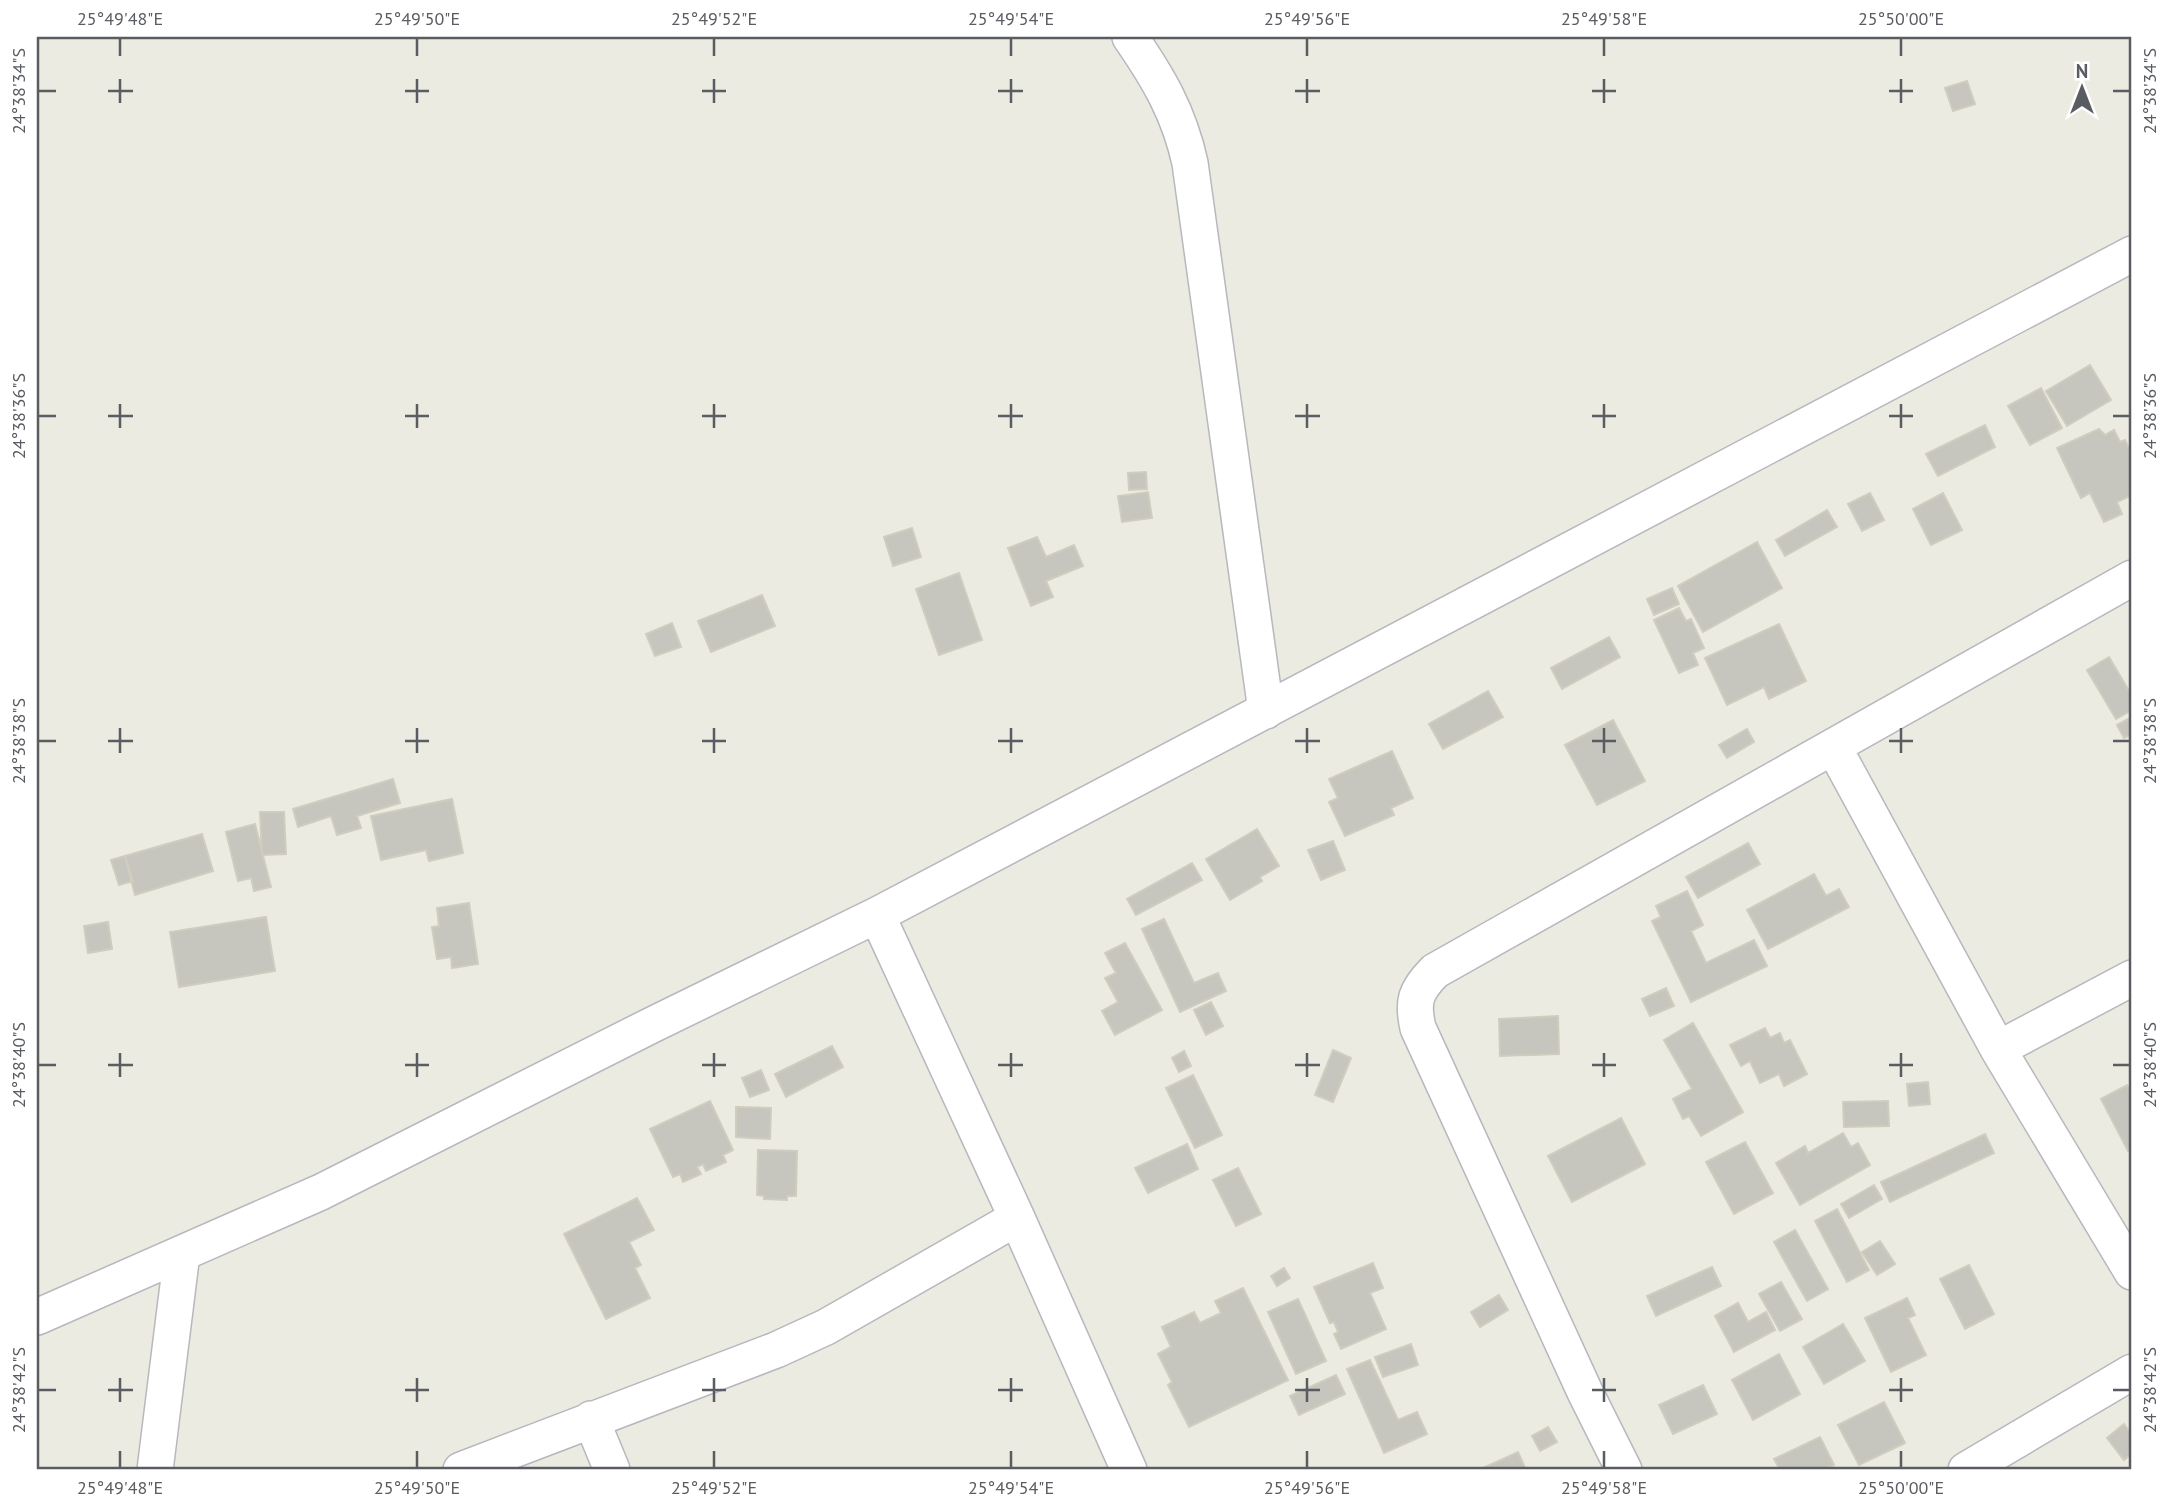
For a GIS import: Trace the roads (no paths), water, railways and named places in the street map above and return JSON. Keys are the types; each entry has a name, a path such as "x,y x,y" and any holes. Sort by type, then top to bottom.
{"street":[{"path":"1130,37 1171,103 1183,131 1190,163 1266,711"},
{"path":"37,1317 321,1192 877,915 2132,254"},
{"path":"1624,1470 1585,1392 1418,1028 1415,1000 1425,981 1435,971 2132,578"},
{"path":"1833,748 1998,1049 2132,1272"},
{"path":"877,915 1017,1218 1129,1470"},
{"path":"1998,1049 2132,978"},
{"path":"461,1470 523,1448 591,1419 720,1373 801,1339 1017,1218"},
{"path":"155,1470 182,1253"},
{"path":"1966,1470 2132,1372"},
{"path":"591,1419 612,1470"}]}
